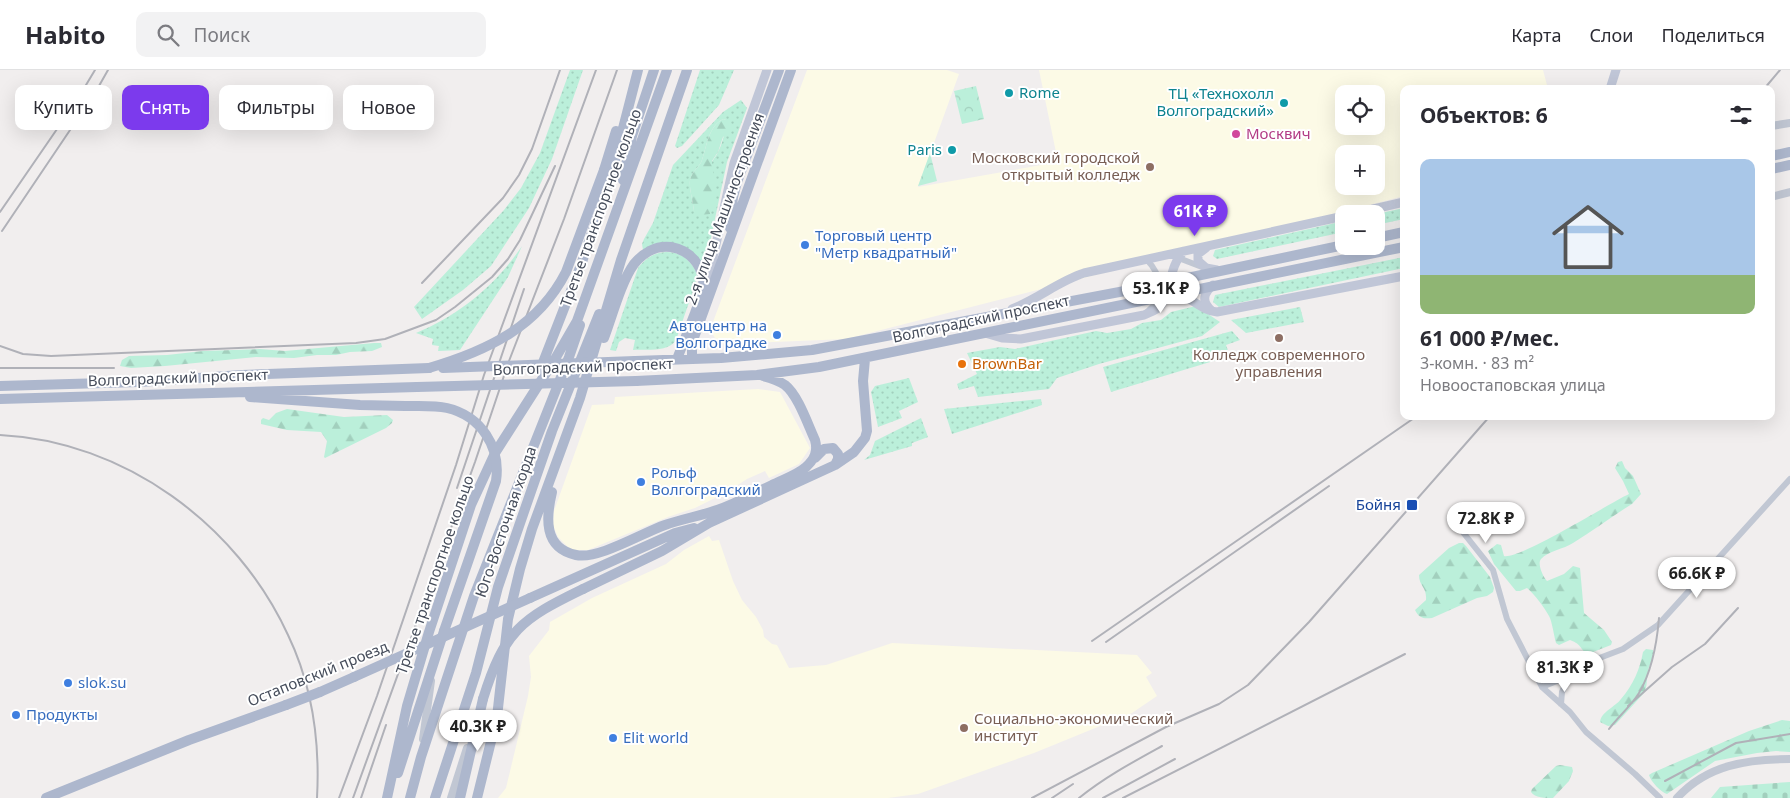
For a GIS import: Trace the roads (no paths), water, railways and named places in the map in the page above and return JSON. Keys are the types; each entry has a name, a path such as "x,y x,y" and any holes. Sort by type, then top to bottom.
{"main road":[{"path":"429,368 463,358 518,329 542,307 560,284 604,170 637,70"},
{"path":"505,435 536,380 581,265 612,174 637,70"},
{"path":"615,216 635,123 654,70"},
{"name":"Третье транспортное кольцо","path":"388,798 407,706 444,588 479,486 505,435 567,339 580,312 667,70"},
{"path":"477,798 497,717 508,619 515,585 532,529 580,398 621,260 687,70"},
{"name":"2-я улица Машиностроения","path":"677,359 711,267 734,164 767,70"},
{"path":"717,242 728,245 733,197 779,70"},
{"name":"2-я улица Машиностроения","path":"692,359 692,343 791,70"},
{"path":"1611,85 1616,70"},
{"path":"1775,155 1790,152"},
{"path":"1775,168 1790,165"},
{"path":"1385,206 1400,203"},
{"name":"Волгоградский проспект","path":"1000,314 1027,304 1071,278 1084,273 1177,255 1335,218"},
{"path":"1385,236 1400,233"},
{"path":"1211,246 1202,251 1197,258 1200,264 1206,268 1220,271"},
{"path":"580,398 585,391 627,276 639,258 652,249 660,247 683,251 694,260 701,271 703,278 702,293"},
{"name":"Волгоградский проспект","path":"0,386 139,382 242,375 786,354 1164,283 1335,247"},
{"name":"Волгоградский проспект","path":"0,399 636,381 757,375 865,359 1213,285 1400,248"},
{"path":"985,333 1002,338 1021,339 1144,314 1154,310 1161,305 1164,283 1177,255"},
{"name":"Юго-Восточная хорда","path":"435,798 476,673 498,588 518,526 562,406 621,260"},
{"name":"Юго-Восточная хорда","path":"410,798 421,756 474,596 569,358 595,274"},
{"path":"1176,293 1184,295 1213,312 1229,311 1400,277"},
{"path":"1213,285 1204,298 1206,306 1213,312"},
{"path":"460,798 483,699 498,658 516,630 542,610 662,551 709,523 835,465 854,452 865,438 867,431 863,381 865,359"},
{"path":"757,375 773,379 788,388 795,398 815,440 814,458"},
{"path":"189,393 360,404 439,406 464,414 485,432 496,455 497,472 493,490 388,798"},
{"path":"560,456 547,512 549,530 561,548 569,553 583,556 603,551 665,525 719,509 800,472 824,449 833,448 838,454 835,465"},
{"name":"Остаповский проезд","path":"47,798 188,740 320,692 675,533 709,523"}],"street":[{"path":"1775,125 1790,123"},
{"path":"1775,196 1790,192"},
{"path":"1177,255 1206,268"},
{"path":"1147,260 1164,283"},
{"path":"1542,687 1569,676 1589,662 1624,649 1658,625 1790,479"},
{"path":"1462,531 1493,570 1507,619 1542,687 1561,704 1586,732 1660,798"},
{"path":"421,756 433,670"},
{"path":"1561,704 1562,692 1569,676"},
{"path":"451,798 483,699"},
{"path":"1677,798 1700,777 1726,766 1762,759 1790,759"}],"railway":[{"path":"0,212 77,100 95,70"},
{"path":"2,231 95,93 108,70"},
{"path":"422,283 503,198 519,175 532,149 560,70"},
{"path":"339,798 377,696 456,465 484,375 596,70"},
{"path":"353,798 475,462 509,361 564,219 617,70"},
{"path":"1767,85 1780,70"},
{"path":"0,346 23,354 51,356 356,343 385,339 436,320 492,277 508,259 520,240 555,166"},
{"path":"457,488 524,289"},
{"path":"0,368 114,368"},
{"path":"1092,641 1411,420"},
{"path":"1032,798 1166,727 1219,704 1248,685 1309,622 1486,420"},
{"path":"0,435 46,441 90,453 132,472 171,496 207,525 239,558 266,595 288,635 303,674 313,715 317,756 317,798"},
{"path":"1106,642 1329,486"},
{"path":"1628,706 1672,667 1705,644 1738,608"},
{"path":"1609,729 1632,702 1644,684 1653,656 1659,618"},
{"path":"1123,798 1405,654"},
{"path":"361,798 386,725"},
{"path":"1665,781 1736,743 1790,734"},
{"path":"1079,798 1109,777 1162,746"},
{"path":"1103,798 1175,759"},
{"path":"1052,798 1073,784"}],"place":[{"name":"Rome","path":"1009,93"},
{"name":"ТЦ «Технохолл Волгоградский»","path":"1284,103"},
{"name":"Москвич","path":"1236,134"},
{"name":"Paris","path":"952,150"},
{"name":"Московский городской открытый колледж","path":"1150,167"},
{"name":"Торговый центр \"Метр квадратный\"","path":"805,245"},
{"name":"Автоцентр на Волгоградке","path":"777,335"},
{"name":"Колледж современного управления","path":"1279,338"},
{"name":"BrownBar","path":"962,364"},
{"name":"Рольф Волгоградский","path":"641,482"},
{"name":"Бойня","path":"1412,505"},
{"name":"slok.su","path":"68,683"},
{"name":"Продукты","path":"16,715"},
{"name":"Социально-экономический институт","path":"964,728"},
{"name":"Elit world","path":"613,738"}]}
